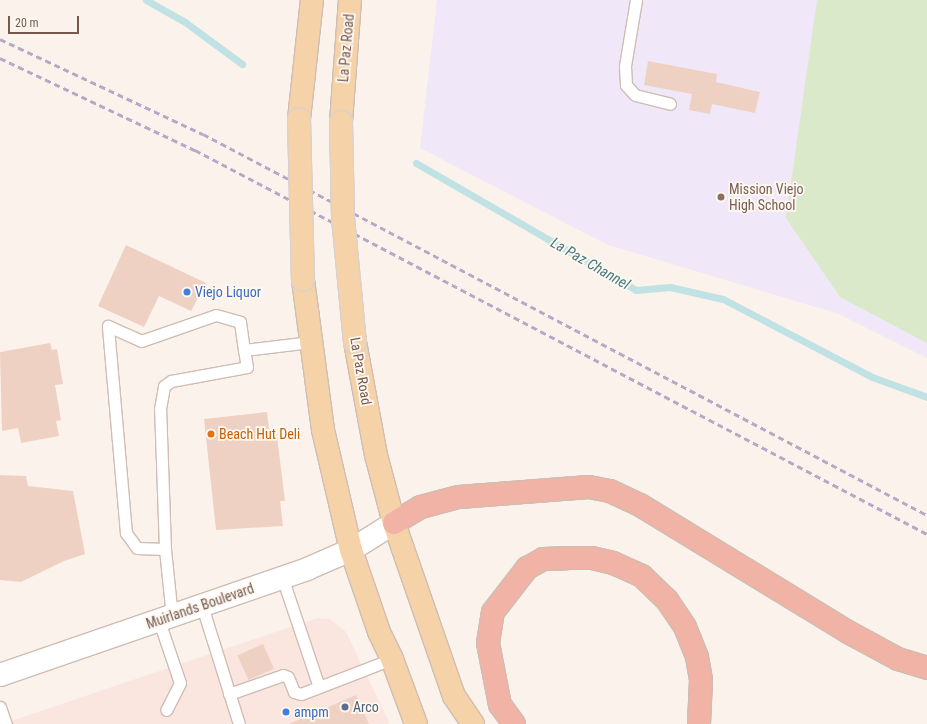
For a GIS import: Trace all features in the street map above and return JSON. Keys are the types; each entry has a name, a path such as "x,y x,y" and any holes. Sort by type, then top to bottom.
{"highway":[{"path":"394,523 421,507 459,497 589,487 610,490 640,505 848,632 898,659 927,668"},
{"path":"514,724 500,705 488,643 493,612 527,568 543,560 592,558 613,563 642,576 667,600 685,627 697,657 701,680 700,714"}],"main road":[{"path":"312,0 299,119 303,280 323,430 351,550 379,632 392,659 415,723"},
{"name":"La Paz Road","path":"350,0 341,122 343,218 355,342 376,455 394,523 454,696 473,724"},
{"name":"Muirlands Boulevard","path":"0,675 282,578 351,550 394,523"}],"lane":[{"path":"636,0 625,66 626,85 635,96 670,104"},
{"path":"165,549 137,548 126,533 108,326 141,340 216,315 240,322 247,367 171,381 164,386 160,409 165,549 166,619 180,683 166,710"},
{"path":"244,350 311,342"},
{"path":"282,578 319,687"},
{"path":"202,606 239,724"},
{"path":"229,694 283,675 288,678 294,692 300,694 392,659"},
{"path":"0,707 6,724"}],"shaded area":[{"name":"Mission Viejo High School","path":"437,0 927,0 927,358 839,314 608,245 420,148"},
{"path":"317,618 330,619 346,632 390,724 2,724"}],"green space":[{"path":"817,0 927,0 927,343 840,297 786,218"}],"building":[{"path":"648,61 717,74 716,82 760,92 755,113 712,104 710,114 689,110 692,94 644,85"},
{"path":"126,245 206,283 191,311 159,296 144,327 98,306"},
{"path":"50,343 52,350 57,349 63,384 55,385 61,420 56,421 59,436 21,443 18,428 2,431 0,352"},
{"path":"267,412 269,429 276,428 285,501 280,501 283,526 216,530 204,419"},
{"path":"0,475 26,476 28,486 73,491 85,554 64,561 21,582 0,580"},
{"path":"263,644 274,669 248,680 237,655"},
{"name":"Arco","path":"356,695 369,724 289,724"}],"waterway":[{"name":"La Paz Channel","path":"146,0 185,22 242,64"},
{"name":"La Paz Channel","path":"416,163 636,290 670,287 723,299 872,377 927,397"}],"railway":[{"path":"0,39 203,134 927,515"},
{"path":"0,58 195,150 927,534"}],"place":[{"name":"Mission Viejo High School","path":"721,197"},
{"name":"Viejo Liquor","path":"187,292"},
{"name":"Beach Hut Deli","path":"211,434"},
{"name":"Arco","path":"345,707"},
{"name":"ampm","path":"286,712"}]}
